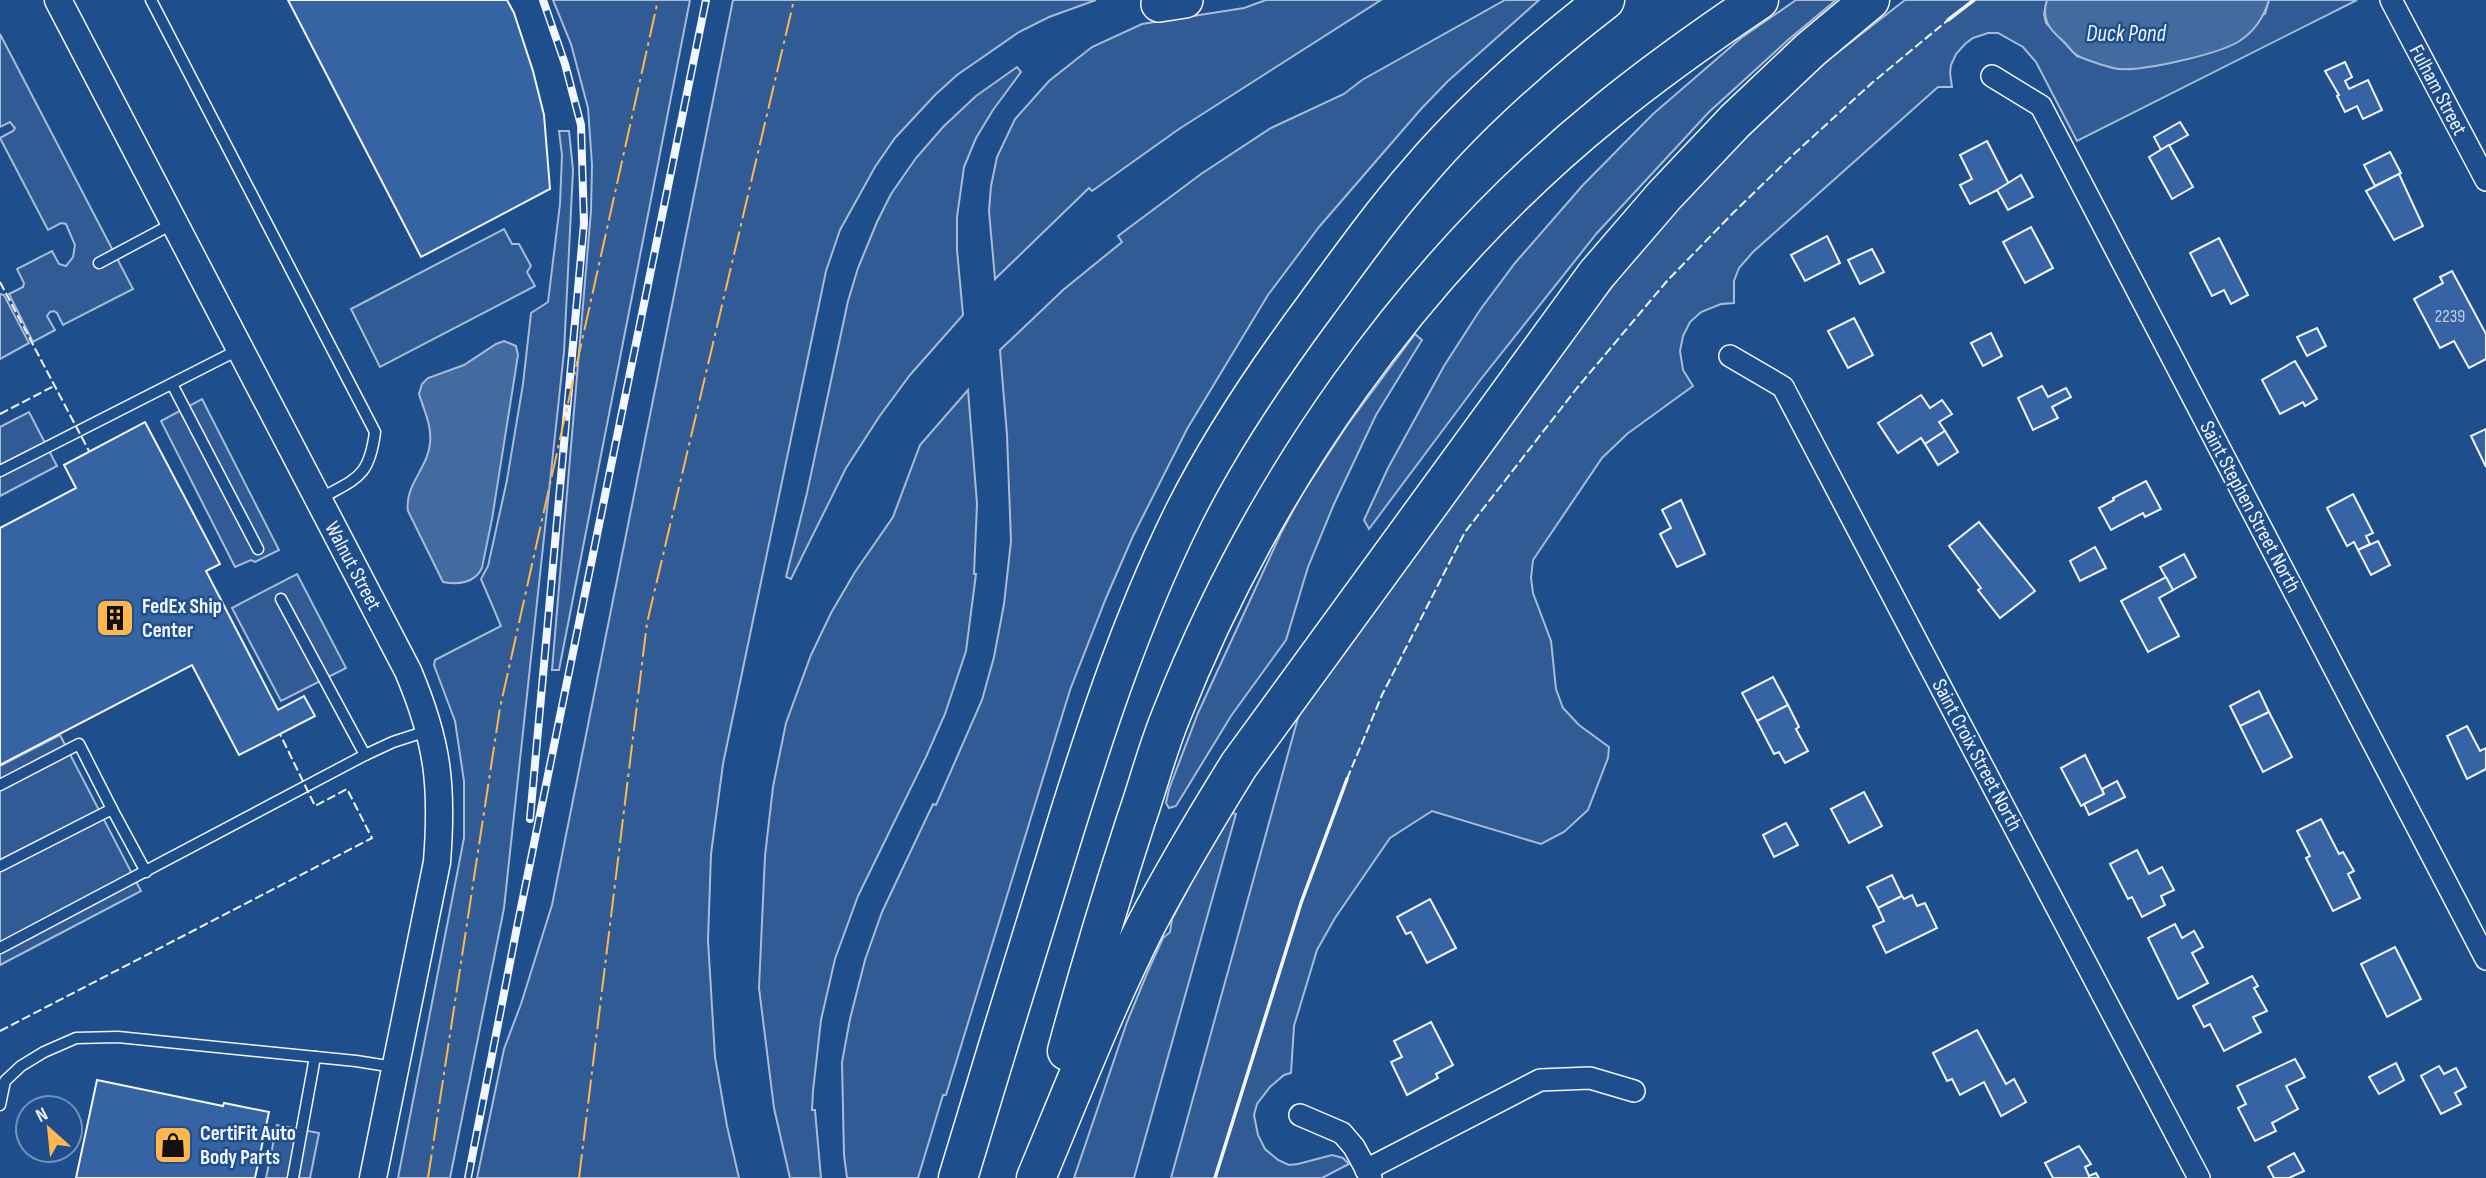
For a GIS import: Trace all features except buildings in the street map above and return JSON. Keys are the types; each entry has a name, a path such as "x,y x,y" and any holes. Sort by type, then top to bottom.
{"highway":[{"path":"958,1178 1105,704 1146,597 1185,512 1238,418 1291,339 1361,243 1419,171 1487,100 1546,46 1605,0"},
{"path":"1035,1178 1093,951 1170,719 1200,647 1245,554 1298,464 1341,399 1404,316 1472,237 1605,113 1687,49 1759,0"},
{"path":"1035,1178 1105,1012 1145,928 1190,845 1239,765 1596,275 1664,196 1735,121 1811,50 1870,0"}],"street":[{"name":"Walnut Street","path":"58,0 408,671 425,711 437,762 441,815 437,862 373,1178"},
{"name":"Fulham Street","path":"2391,0 2486,180"},
{"name":"Saint Stephen Street North","path":"1992,76 2041,106 2486,959"},
{"name":"Saint Croix Street North","path":"1730,356 1783,387 2199,1178"},
{"path":"1300,1115 1342,1133 1354,1147 1368,1174 1540,1080 1590,1077 1634,1091"}],"lane":[{"path":"151,0 375,432 372,457 361,475 318,500"},
{"path":"99,263 174,223"},
{"path":"0,471 240,349"},
{"path":"173,384 258,549"},
{"path":"281,599 365,755"},
{"path":"0,948 365,755 430,730"},
{"path":"0,785 79,744 146,872"},
{"path":"0,866 112,809"},
{"path":"0,1105 5,1082 21,1066 76,1038 118,1037 395,1068"},
{"path":"293,1178 315,1057"}],"shaded area":[{"path":"553,0 690,0 559,670 552,670 591,211 592,165 588,108 571,44"},
{"path":"733,0 1096,0 1049,17 1019,32 957,75 935,95 895,138 875,167 840,230 826,271 723,764 711,854 708,940 715,1057 739,1178 477,1178 504,1049 552,905"},
{"path":"1266,0 1381,0 1179,129 1092,191 1089,188 995,279 989,211 997,157 1015,119 1049,81 1092,47 1142,24 1244,8"},
{"path":"1505,0 1539,0 1448,81 1319,227 1268,295 1187,429 1133,536 1070,690 918,1178 847,1178 842,1062 865,960 882,912 933,804 936,805 982,700 1004,604 1011,541 1007,435 1000,350 1063,290 1122,242 1118,236 1201,174 1271,128 1344,94 1362,80"},
{"path":"1796,0 1836,0 1709,112 1597,233 1481,379 1369,529 1364,520 1388,468 1444,366 1480,310 1515,263 1583,185 1653,114 1741,38"},
{"path":"1905,0 2047,0 2044,14 2046,23 2077,56 2095,61 2265,14 2269,0 2357,0 2077,141 2036,62 2023,47 1998,33 1973,38 1956,54 1951,65 1952,87 1938,87 1753,252 1739,268 1734,281 1734,303 1721,304 1701,312 1690,322 1683,336 1680,351 1683,370 1693,386 1627,434 1602,458 1533,560 1533,593 1551,641 1556,689 1563,708 1579,725 1609,747 1608,758 1588,810 1564,832 1541,844 1432,811 1390,838 1335,918 1317,950 1294,1026 1291,1073 1284,1075 1270,1087 1257,1104 1254,1115 1258,1135 1265,1149 1278,1160 1289,1165 1332,1155 1343,1158 1349,1164 1322,1178 1171,1178 1304,696 1570,340 1644,246 1706,176 1795,90 1828,60"},
{"path":"0,34 133,289 63,325 57,313 50,312 47,316 55,330 33,342 9,294 23,287 24,283 17,269 52,251 59,264 66,266 73,257 75,245 66,224 61,223 48,230 0,138 15,128 10,122 0,127"},
{"path":"1017,67 1021,72 976,138 964,167 957,217 963,315 910,375 879,417 846,468 791,579 786,577 848,301 877,222 891,194 916,158 943,127 976,96"},
{"path":"559,131 569,131 573,170 564,352 504,908 450,1178 398,1178 464,838 464,781 455,721 434,665 435,660 501,626 481,579 488,566 507,480 523,384 531,313 548,302 560,204 562,155"},
{"path":"504,229 512,244 519,244 531,266 527,272 535,286 380,367 351,309"},
{"path":"0,294 4,295 29,343 0,359"},
{"path":"1415,334 1422,340 1376,415 1334,504 1308,567 1286,640 1231,716 1176,806 1169,808 1166,803 1169,789 1198,713 1281,533 1302,494 1348,424"},
{"path":"968,390 977,504 976,574 966,651 945,714 858,896 835,959 821,1020 813,1091 812,1110 815,1110 821,1178 790,1178 774,1108 759,988 765,856 773,787 786,723 811,655 831,613 893,517 920,445"},
{"path":"202,399 279,550 255,562 251,560 235,567 161,421"},
{"path":"29,412 57,466 0,496 0,427"},
{"path":"297,574 346,668 281,701 232,608"},
{"path":"60,735 141,891 0,965 0,766"},
{"path":"1228,812 1236,814 1134,1178 1074,1178 1127,1022 1148,971 1163,938 1170,932 1172,919"},
{"path":"277,1125 319,1133 310,1178 266,1178"}],"water":[{"name":"Duck Pond","path":"2047,0 2269,0 2258,24 2249,34 2228,47 2176,62 2124,69 2081,58 2074,53 2048,23 2045,13"},
{"path":"504,341 516,346 518,355 482,568 475,577 466,582 443,582 408,511 409,493 425,461 430,443 429,424 419,394 422,384 428,378 464,365"}],"railway":[{"path":"530,819 584,223 581,125 565,64 543,0"},
{"path":"468,1178 706,0"}],"fence":[{"path":"1347,779 1382,695 1465,532 1577,388 1667,281 1734,212 1873,82 1948,20"},
{"path":"0,282 89,451"},
{"path":"0,414 54,386"},
{"path":"0,1031 372,838 347,789 315,806 280,734"}],"wall":[{"path":"1948,20 1974,0"},
{"path":"1215,1178 1301,903 1347,779"}],"power":[{"path":"428,1178 500,708 658,0"},
{"path":"579,1178 647,623 794,0"}],"place":[{"name":"FedEx Ship Center","path":"115,618"},
{"name":"CertiFit Auto Body Parts","path":"173,1145"}]}
